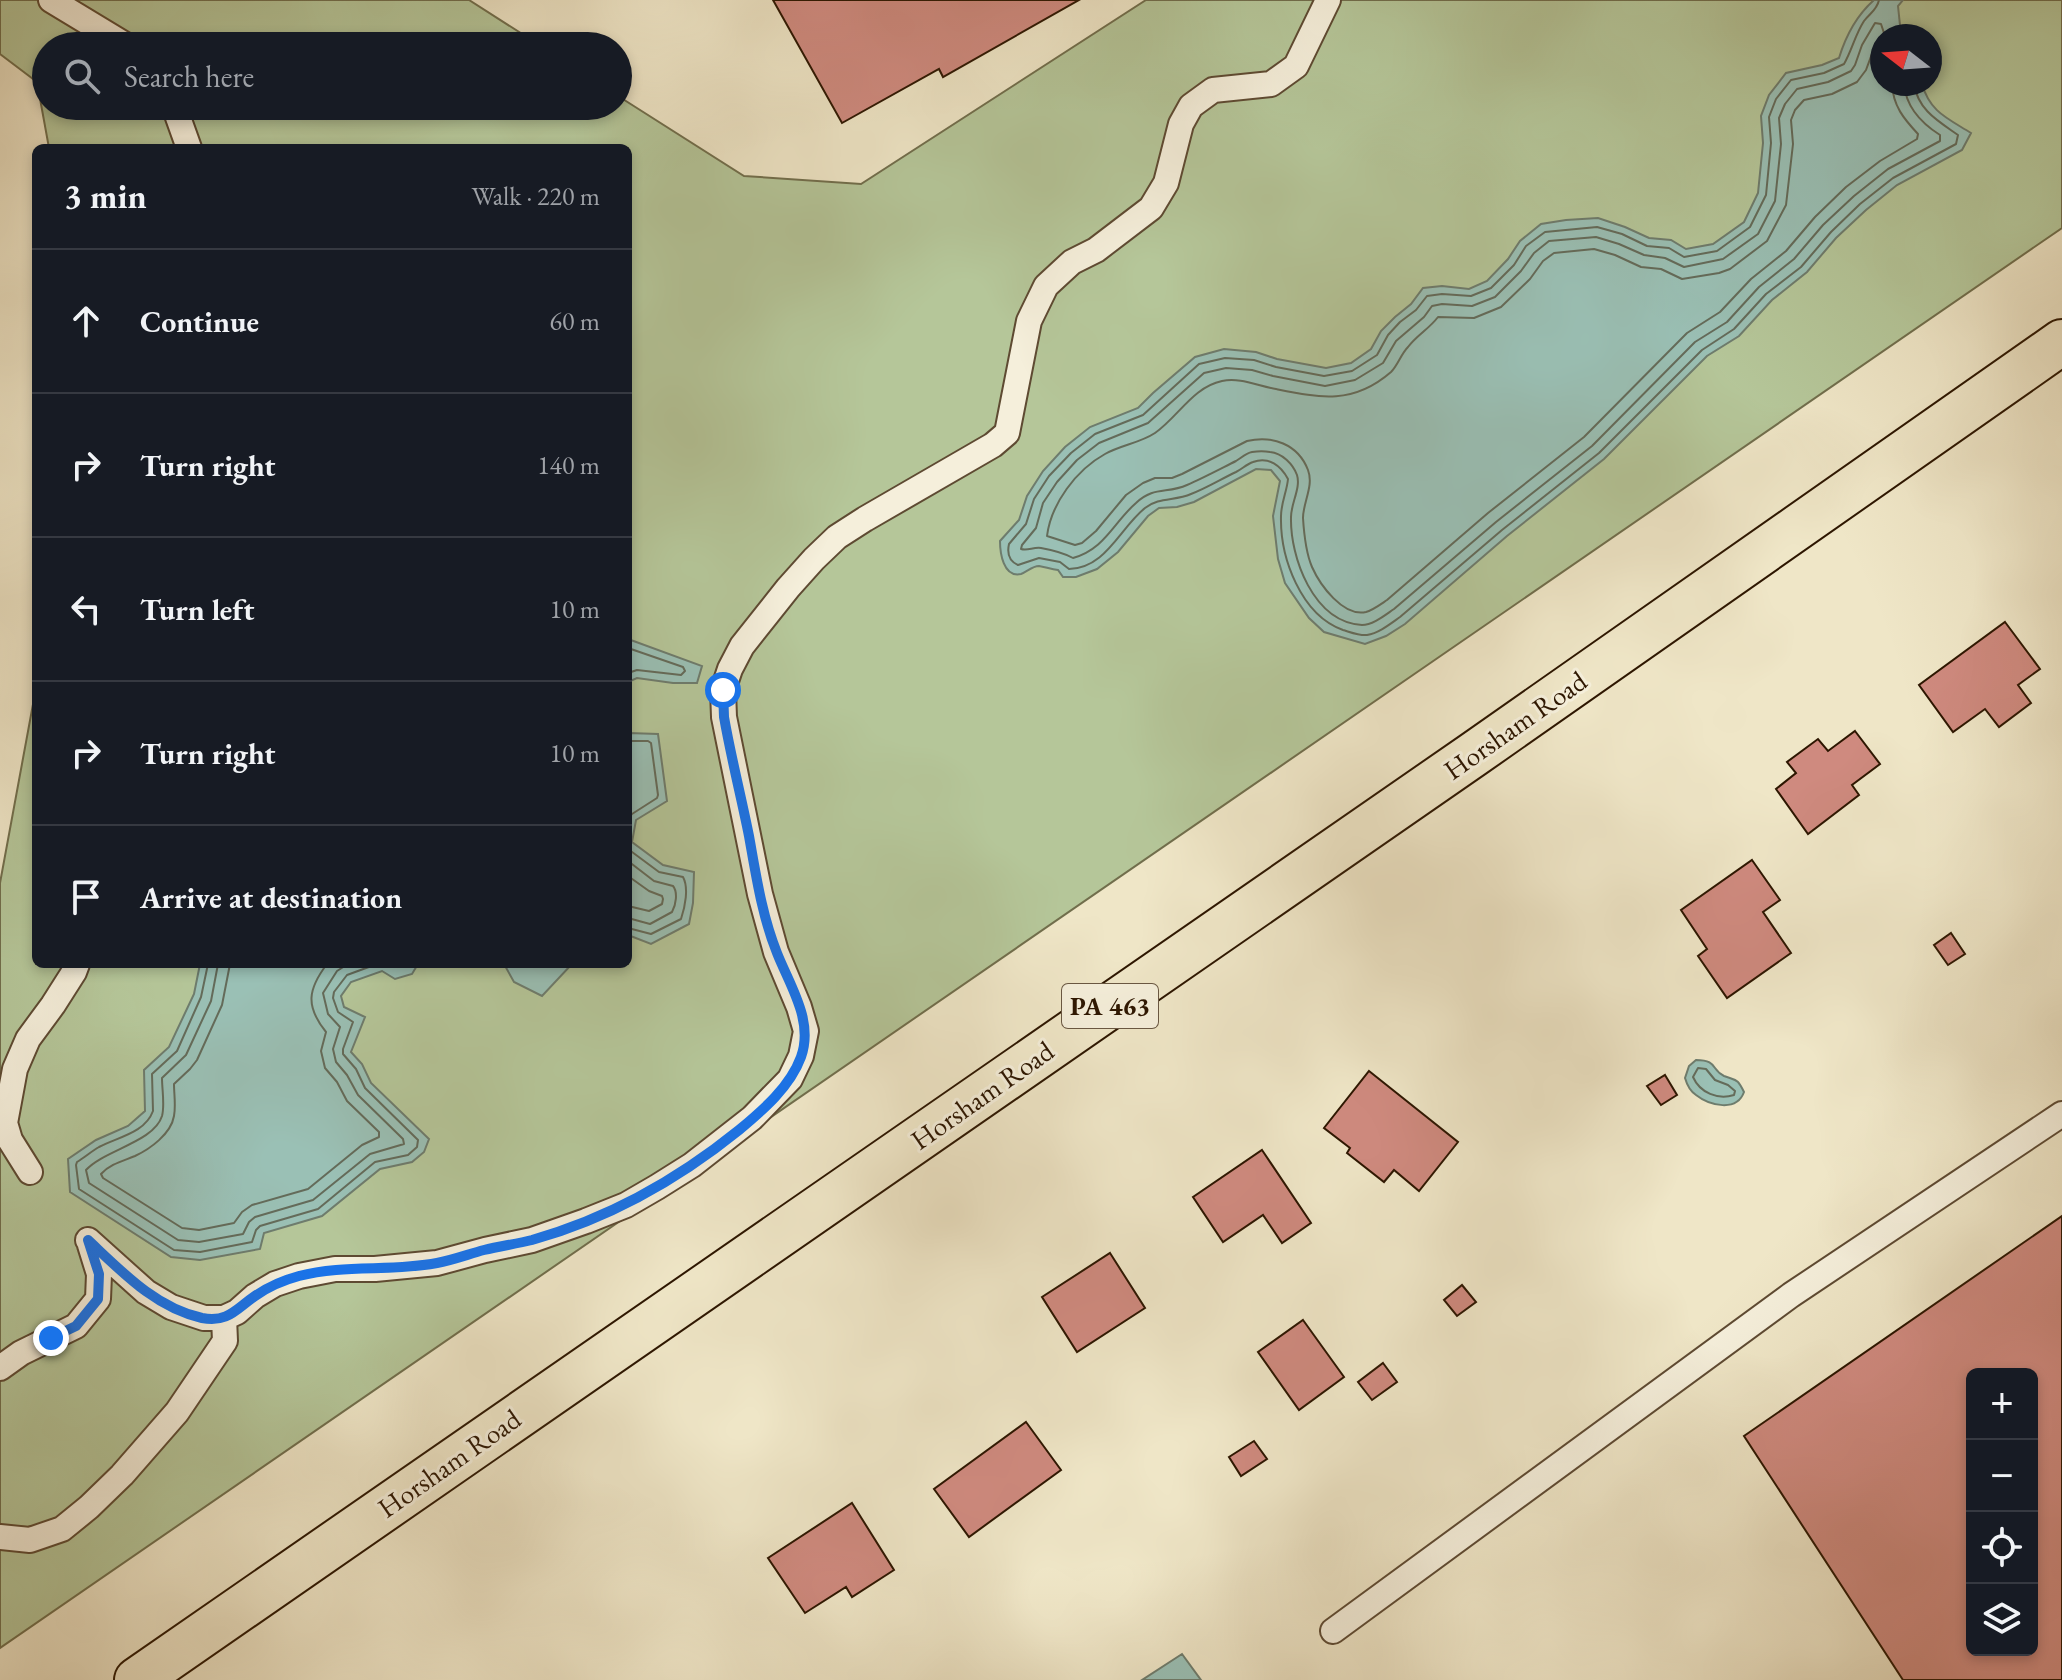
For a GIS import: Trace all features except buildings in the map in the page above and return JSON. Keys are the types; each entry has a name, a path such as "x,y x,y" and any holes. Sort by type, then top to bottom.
{"main road":[{"name":"Horsham Road","path":"137,1680 1474,754 2062,342"}],"lane":[{"path":"51,0 104,32"},
{"path":"0,1368 21,1353 76,1326 98,1299 99,1274 88,1240 146,1292 171,1307 204,1318 224,1318 275,1284 299,1276 335,1269 437,1263 532,1240 626,1205 692,1165 729,1137 790,1079 801,1056 806,1031 776,952 760,894 724,717 723,690 730,669 742,646 788,588 837,537 993,445 1007,433 1029,321 1046,286 1072,262 1096,250 1151,208 1166,183 1181,124 1191,106 1213,90 1271,84 1296,66 1328,0"},
{"path":"179,120 188,144"},
{"path":"30,1172 10,1140 5,1123 15,1069 28,1039 76,968"},
{"path":"1333,1631 1791,1295 2062,1114"},
{"path":"0,1537 30,1540 62,1529 122,1475 177,1412 225,1341 224,1318"}],"green space":[{"path":"0,0 469,0 519,32 32,32 32,78 0,54"},
{"path":"1146,0 2062,0 2062,228 0,1648 0,883 32,710 32,968 632,968 632,144 48,144 44,120 632,120 632,105 744,176 861,184"}],"water":[{"path":"1874,0 1903,0 1898,6 1900,24 1870,24 1870,96 1926,96 1947,118 1971,133 1962,150 1897,185 1866,210 1836,238 1807,272 1772,300 1739,336 1707,356 1604,459 1507,536 1405,624 1365,644 1324,632 1309,618 1285,583 1278,559 1273,516 1280,481 1271,470 1256,469 1194,502 1159,508 1148,516 1118,552 1097,569 1076,577 1063,577 1058,570 1039,566 1021,574 1006,568 1000,541 1019,520 1027,496 1043,471 1065,447 1090,427 1138,408 1195,357 1224,349 1256,352 1326,368 1351,363 1371,349 1381,331 1411,304 1423,288 1442,286 1469,289 1487,281 1520,241 1541,224 1598,218 1649,238 1671,240 1686,249 1713,244 1744,222 1758,193 1763,143 1761,116 1769,95 1786,73 1839,58 1852,26"},
{"path":"632,640 702,666 697,683 637,678 632,680"},
{"path":"632,733 658,734 667,801 636,820 632,842"},
{"path":"632,842 663,865 694,872 689,924 651,944 632,937"},
{"path":"199,968 416,968 412,974 395,979 382,971 351,982 341,996 344,1007 365,1017 351,1052 362,1064 371,1083 429,1139 424,1152 412,1162 380,1169 322,1216 264,1233 260,1249 200,1260 171,1257 70,1192 68,1159 96,1140 128,1126 145,1111 144,1070 169,1047 194,994"},
{"path":"506,968 568,968 542,996 514,982"},
{"path":"1696,1060 1711,1063 1720,1074 1738,1082 1744,1092 1741,1098 1723,1105 1708,1102 1694,1093 1685,1078 1689,1066"},
{"path":"1182,1654 1201,1680 1142,1680"}],"route":[{"path":"51,1338 76,1326 98,1299 99,1274 88,1240 146,1292 171,1307 204,1318 224,1318 275,1284 299,1276 335,1269 437,1263 532,1240 626,1205 692,1165 775,1096 790,1079 801,1056 806,1031 776,952 760,894 724,717 723,690"}]}
